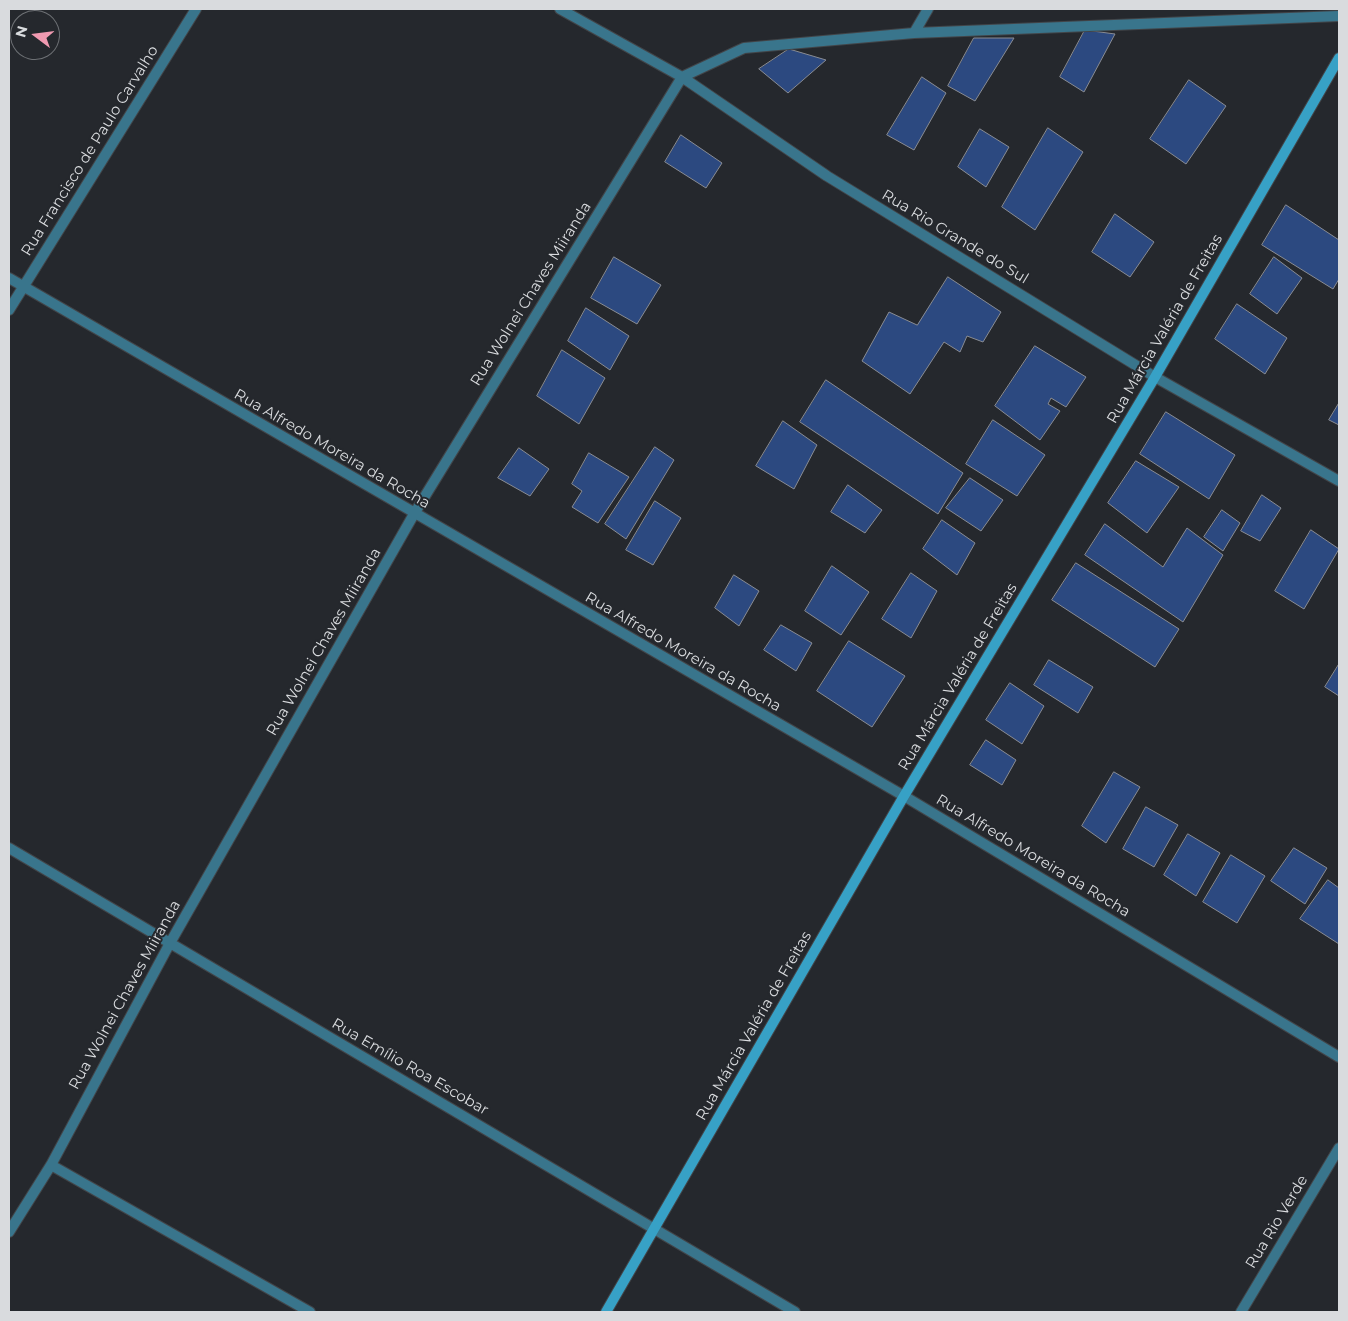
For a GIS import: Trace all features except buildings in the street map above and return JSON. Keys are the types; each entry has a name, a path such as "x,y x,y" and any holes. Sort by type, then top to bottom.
{"street":[{"name":"Rua Francisco de Paulo Carvalho","path":"9,310 196,9"},
{"name":"Rua Rio Grande do Sul","path":"560,9 682,77 827,176 1155,377 1339,481"},
{"path":"914,33 928,9"},
{"path":"682,77 744,48 914,33 1339,16"},
{"name":"Rua Márcia Valéria de Freitas","path":"606,1312 904,796 1155,377 1339,58"},
{"name":"Rua Wolnei Chaves Miiranda","path":"9,1232 50,1165 170,943 414,514 682,77"},
{"name":"Rua Alfredo Moreira da Rocha","path":"9,278 904,796 1339,1057"},
{"name":"Rua Emílio Roa Escobar","path":"9,848 795,1312"},
{"name":"Rua Rio Verde","path":"1240,1312 1339,1148"},
{"path":"50,1165 310,1312"}]}
